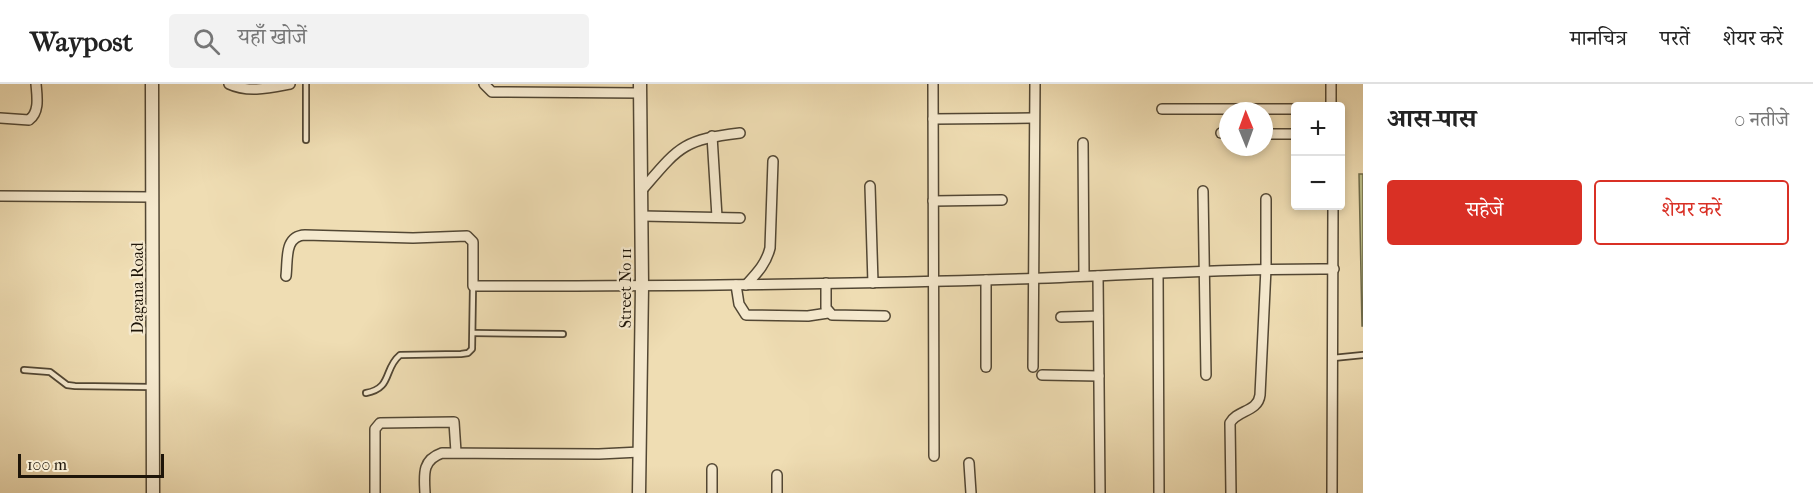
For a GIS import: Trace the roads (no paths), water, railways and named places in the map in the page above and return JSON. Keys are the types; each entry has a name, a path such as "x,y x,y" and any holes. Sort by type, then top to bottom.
{"street":[{"path":"0,118 29,120 33,118 37,108 36,84"},
{"name":"Dagana Road","path":"152,84 153,493"},
{"path":"229,84 240,89 252,89 290,84"},
{"path":"484,84 492,92 640,89"},
{"path":"933,84 934,456"},
{"path":"1034,367 1033,118 1035,84"},
{"path":"1331,84 1331,102"},
{"name":"Street No 11","path":"639,493 642,286 640,89"},
{"path":"1162,109 1291,109"},
{"path":"933,118 1033,118"},
{"path":"642,190 671,156 682,147 712,136 740,133"},
{"path":"1273,134 1291,134"},
{"path":"712,136 717,218"},
{"path":"1083,143 1084,275"},
{"path":"773,161 770,248 768,259 762,267 741,285 739,304 746,315 808,316 828,313 837,316 885,316"},
{"path":"870,186 873,283"},
{"path":"1203,191 1206,375"},
{"path":"0,196 153,197"},
{"path":"1231,493 1230,423 1233,418 1259,401 1266,268 1266,199"},
{"path":"933,201 1002,200"},
{"path":"1332,493 1333,210"},
{"path":"642,216 740,218"},
{"path":"286,276 289,244 298,235 413,238 467,236 473,242 473,286 873,283 1158,274 1266,268 1334,269"},
{"path":"1158,274 1159,493"},
{"path":"1098,276 1100,493"},
{"path":"986,280 986,367"},
{"path":"826,283 828,313"},
{"path":"1061,317 1098,316"},
{"path":"1042,375 1099,376"},
{"path":"375,493 375,429 380,423 454,422 456,452"},
{"path":"425,493 424,475 427,463 432,457 442,453 640,452"},
{"path":"969,463 970,493"},
{"path":"712,469 712,493"},
{"path":"777,475 777,493"}],"lane":[{"path":"306,84 306,140"},
{"path":"366,393 381,387 387,380 395,358 400,355 468,353 472,349 473,286"},
{"path":"473,333 563,334"},
{"path":"1333,358 1363,355"},
{"path":"24,370 50,372 67,385 75,387 153,388"}]}
